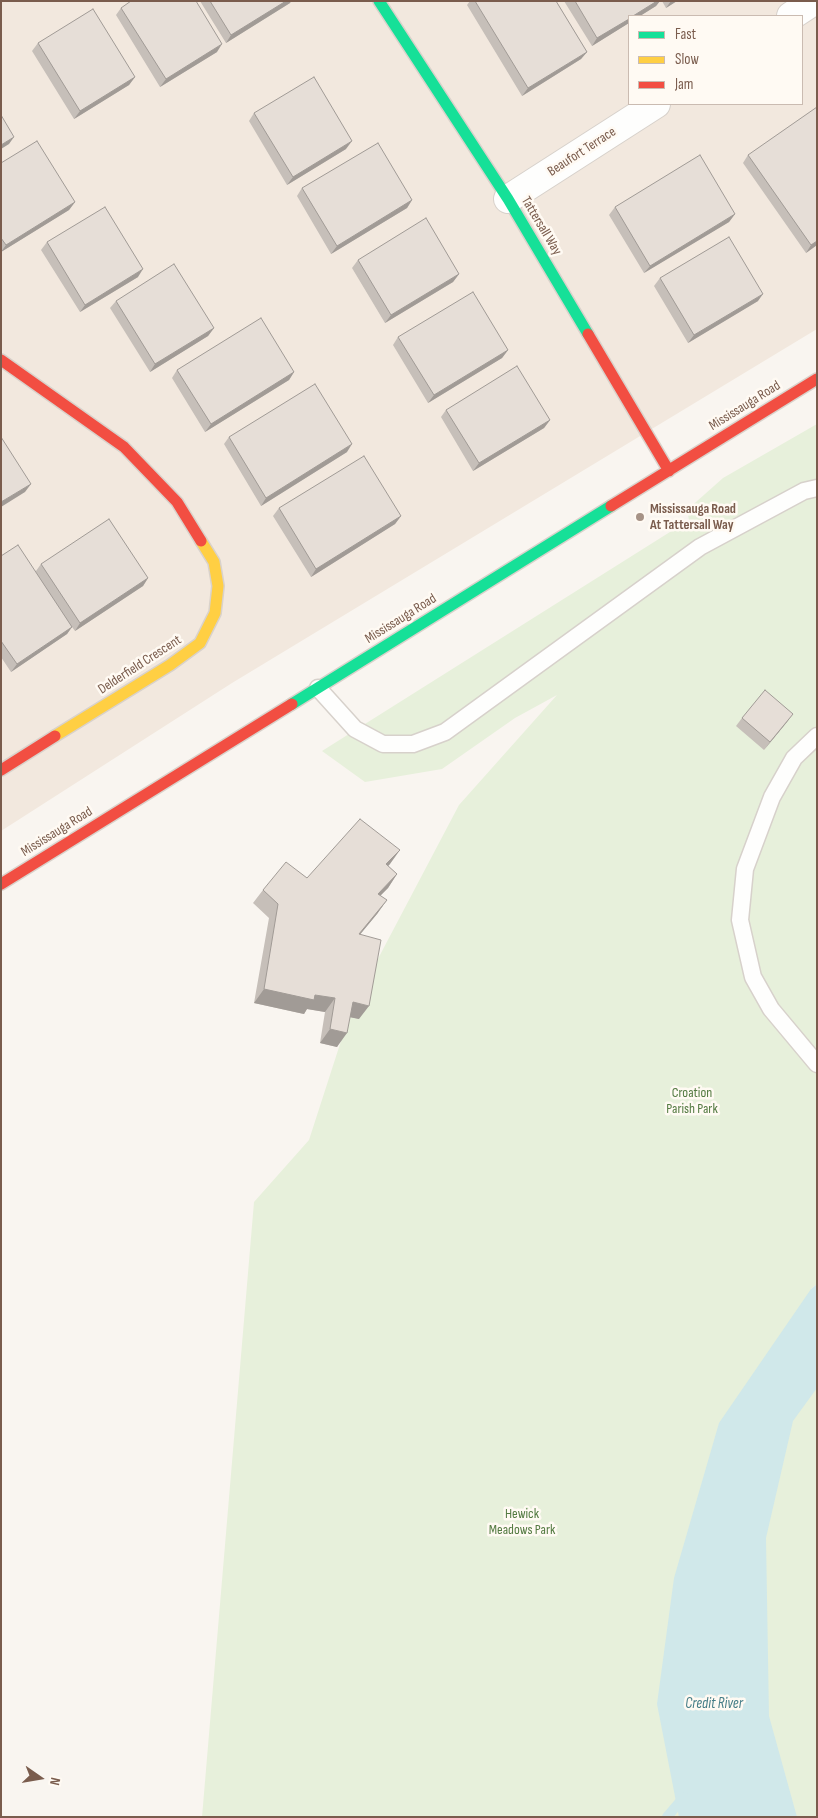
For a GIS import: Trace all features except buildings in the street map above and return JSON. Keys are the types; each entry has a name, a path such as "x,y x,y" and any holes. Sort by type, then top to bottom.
{"street":[{"name":"Tattersall Way","path":"380,1 508,199 669,471"},
{"path":"793,15 814,1"},
{"name":"Beaufort Terrace","path":"508,199 654,105"},
{"name":"Delderfield Crescent","path":"1,360 124,447 177,502 214,562 218,586 215,613 200,643 170,665 1,770"},
{"name":"Mississauga Road","path":"1,884 817,379"}],"lane":[{"path":"318,688 356,729 384,744 413,744 445,732 700,547 804,491 817,488"},
{"path":"817,736 794,758 772,797 745,868 740,920 753,977 771,1008 817,1064"}],"shaded area":[{"path":"1,1 817,1 817,329 232,683 1,831"}],"green space":[{"path":"817,424 817,1284 811,1289 817,1332 817,1817 202,1817 254,1202 309,1140 351,1010 459,805 557,695 515,718 442,769 365,782 322,751 689,520 687,510 723,478"}],"water":[{"name":"Credit River","path":"817,1284 817,1388 793,1421 766,1538 769,1716 797,1817 679,1817 657,1704 674,1578 719,1423 811,1289"}],"waterway":[{"path":"667,1817 684,1797"}],"traffic: fast":[{"path":"379,1 508,199 588,334"},
{"path":"292,704 611,506"}],"traffic: slow":[{"path":"55,736 170,665 200,643 215,613 218,586 214,562 201,541"}],"traffic: jam":[{"path":"588,334 669,471"},
{"path":"1,360 124,447 177,502 201,541"},
{"path":"611,506 817,379"},
{"path":"1,884 292,704"},
{"path":"1,770 55,736"}],"place":[{"name":"Mississauga Road At Tattersall Way","path":"640,517"}],"park label":[{"name":"Croation Parish Park","path":"692,1102"},
{"name":"Hewick Meadows Park","path":"522,1522"}]}
